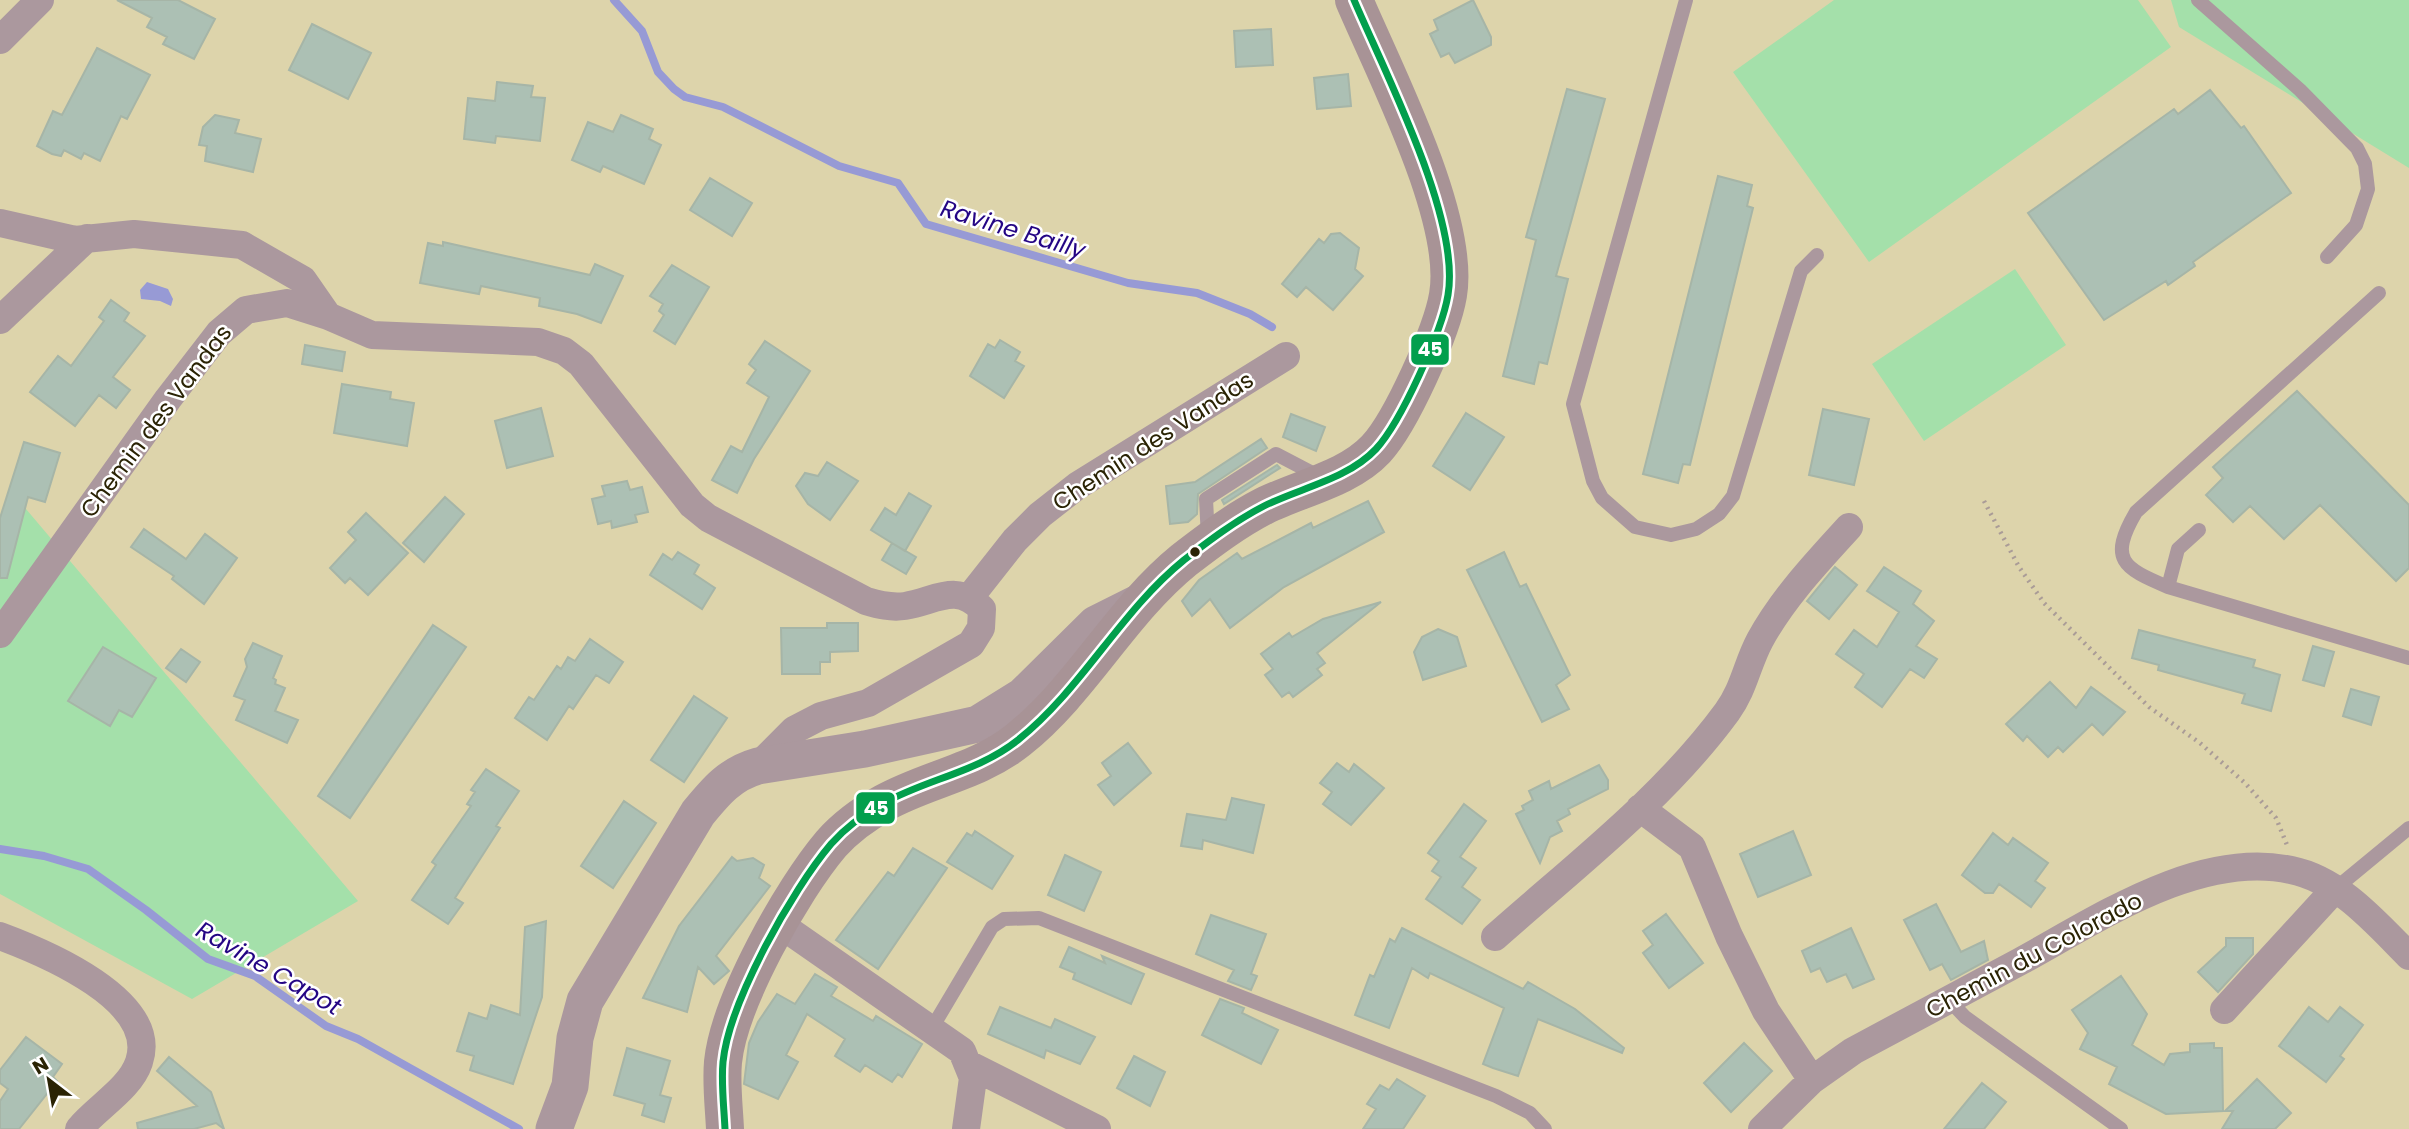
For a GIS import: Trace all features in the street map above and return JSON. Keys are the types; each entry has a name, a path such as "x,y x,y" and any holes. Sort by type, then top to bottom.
{"main road":[{"path":"724,1129 723,1062 729,1035 751,975 778,923 830,845 856,820 887,801 981,763 1019,739 1049,710 1136,604 1208,542 1247,516 1359,464 1378,447 1406,399 1448,296 1450,256 1422,160 1354,0"}],"street":[{"path":"0,40 40,0"},
{"path":"0,223 75,240 134,234 242,245 303,280 328,316"},
{"path":"0,320 87,238"},
{"name":"Chemin des Vandas","path":"0,634 168,399 233,319 246,310 287,303 328,316 372,335 538,342 564,351 581,364 692,505 708,518 866,601 885,606 905,606 953,594 970,597 1015,540 1040,515 1068,493 1286,356"},
{"path":"1495,937 1640,808 1727,713 1745,680 1759,641 1806,575 1849,527"},
{"path":"758,766 794,730 821,716 868,704 971,645 981,628 982,609 970,597"},
{"path":"555,1127 570,1086 575,1038 585,1001 698,813 721,785 741,771 758,766 865,749 978,724 1023,696 1096,624 1136,604"},
{"path":"1640,808 1692,848 1729,936 1766,1011 1812,1080"},
{"name":"Chemin du Colorado","path":"1762,1129 1812,1080 1853,1051 2129,902 2210,872 2254,866 2293,870 2335,889 2365,912 2409,957"},
{"path":"2224,1010 2335,889"},
{"path":"778,923 962,1051 970,1065 972,1091 966,1129"},
{"path":"0,936 72,967 117,1001 137,1026 142,1050 132,1076 79,1129"},
{"path":"970,1065 1097,1129"}],"lane":[{"path":"1686,0 1573,404 1593,481 1602,498 1635,527 1671,536 1696,528 1719,514 1733,496 1801,271 1817,255"},
{"path":"2198,0 2300,90 2357,148 2365,164 2368,189 2356,225 2327,257"},
{"path":"2379,293 2136,512 2122,536 2123,555 2131,571 2168,587 2409,658"},
{"path":"2168,587 2178,549 2199,530"},
{"path":"2335,889 2409,828"},
{"path":"932,1028 992,927 1004,919 1039,918 1496,1096 1530,1113 1545,1129"},
{"path":"1949,1000 1965,1017 2121,1129"}],"path":[{"path":"1984,500 2019,567 2044,603 2149,706 2200,743 2245,783 2276,818 2291,854 2293,870"}],"green space":[{"path":"1834,0 2138,0 2171,47 1869,262 1733,72"},
{"path":"2171,0 2409,0 2409,168 2179,27"},
{"path":"2015,269 2066,345 1924,441 1872,364"},
{"path":"26,509 358,901 192,999 0,894 0,524"}],"water":[{"path":"147,282 168,289 173,299 171,306 160,301 141,299 140,290"}],"building":[{"path":"117,0 178,0 215,19 194,59 163,44 167,37 147,27 152,18"},
{"path":"1473,0 1491,37 1491,45 1455,63 1449,53 1441,57 1430,34 1438,30 1434,20"},
{"path":"312,24 371,53 348,99 289,70"},
{"path":"1271,29 1273,65 1236,67 1234,31"},
{"path":"97,48 150,75 127,119 121,116 100,161 84,153 81,159 64,150 61,156 52,154 37,146 53,111 62,115"},
{"path":"1348,74 1351,106 1317,109 1314,78"},
{"path":"497,82 533,86 531,97 545,98 540,141 496,136 495,143 464,139 468,98 495,101"},
{"path":"1567,89 1605,99 1556,276 1568,279 1547,364 1539,362 1534,384 1503,376 1536,240 1526,237"},
{"path":"2210,90 2241,128 2244,126 2291,193 2193,262 2195,266 2168,285 2166,281 2104,320 2028,213 2174,109 2178,114"},
{"path":"215,115 239,120 235,133 261,139 253,172 205,161 207,146 199,145 203,127"},
{"path":"621,115 653,129 649,139 661,145 644,184 603,166 600,172 572,160 588,122 613,132"},
{"path":"1718,176 1752,185 1747,206 1753,208 1690,465 1683,464 1678,483 1643,474"},
{"path":"710,178 752,203 732,236 690,210"},
{"path":"1340,233 1359,248 1355,269 1363,276 1333,310 1306,287 1297,297 1282,284 1319,239 1324,243 1331,234"},
{"path":"443,242 590,275 595,264 623,276 601,323 577,314 539,306 540,298 481,286 479,294 420,283 428,243 443,246"},
{"path":"672,265 709,287 675,344 654,331 664,315 659,311 663,304 650,296"},
{"path":"111,300 129,313 124,321 145,336 113,377 130,390 116,408 99,395 75,426 30,392 58,356 71,366 104,321 99,317"},
{"path":"1000,340 1020,352 1015,361 1024,366 1004,398 970,376 988,344 995,348"},
{"path":"765,341 810,371 754,459 737,493 712,480 731,446 742,452 769,397 747,383 756,370 749,364"},
{"path":"305,345 345,352 342,371 302,364"},
{"path":"342,384 391,392 390,399 414,403 407,446 334,433"},
{"path":"2297,391 2409,505 2409,568 2396,581 2320,505 2284,539 2250,506 2233,522 2206,495 2223,478 2213,467"},
{"path":"541,408 553,456 507,468 495,421"},
{"path":"1823,409 1869,419 1854,485 1809,475"},
{"path":"1466,413 1504,437 1470,490 1433,466"},
{"path":"1291,414 1325,427 1316,451 1283,437"},
{"path":"1261,439 1267,448 1198,494 1197,514 1188,522 1170,524 1166,486 1195,482"},
{"path":"24,442 60,453 45,502 28,497 7,578 0,578 0,518"},
{"path":"827,462 858,481 830,520 808,504 796,486 805,473 818,476"},
{"path":"1277,465 1280,468 1224,504 1222,500"},
{"path":"627,481 630,490 642,487 648,512 635,515 637,522 612,528 611,521 598,524 592,499 605,496 602,486"},
{"path":"909,493 931,506 905,551 871,530 885,508 896,515"},
{"path":"445,497 464,514 424,562 403,543"},
{"path":"1368,501 1384,532 1284,587 1230,628 1210,599 1192,616 1182,601 1199,580 1237,553 1242,559 1311,523 1313,528"},
{"path":"366,513 408,553 368,595 350,578 345,583 330,568 356,540 348,532"},
{"path":"144,529 186,559 205,534 237,558 204,604 172,579 174,576 131,547"},
{"path":"892,543 916,557 906,574 882,560"},
{"path":"678,552 699,565 694,574 715,588 702,609 650,575 663,554 672,560"},
{"path":"1504,552 1520,587 1526,584 1570,675 1556,685 1569,709 1542,722 1467,570"},
{"path":"1835,567 1857,585 1829,619 1807,601"},
{"path":"1884,567 1921,591 1913,604 1934,621 1916,646 1937,659 1924,678 1910,669 1882,707 1855,687 1864,674 1836,654 1854,630 1877,647 1899,612 1867,591"},
{"path":"1381,602 1317,653 1325,663 1317,669 1322,675 1293,697 1289,692 1282,697 1265,675 1273,669 1261,654 1289,633 1292,637 1323,619"},
{"path":"827,623 858,623 858,651 830,652 830,662 820,662 820,674 782,674 781,628 827,628"},
{"path":"433,625 466,647 350,818 318,796"},
{"path":"1438,629 1457,637 1466,666 1423,680 1414,652 1422,637"},
{"path":"2139,630 2255,660 2253,667 2280,675 2271,711 2242,703 2245,694 2158,670 2159,665 2132,658"},
{"path":"590,639 623,662 609,683 596,675 573,709 569,706 547,740 515,718 529,697 534,700 557,666 561,669 568,657 575,661"},
{"path":"253,643 282,656 273,678 276,680 275,684 285,688 275,711 298,720 287,743 236,720 245,700 234,696 247,667 245,659"},
{"path":"2313,646 2334,652 2324,686 2303,680"},
{"path":"103,647 156,678 132,717 119,710 110,726 68,701"},
{"path":"181,649 200,662 186,682 166,668"},
{"path":"2050,682 2076,708 2091,687 2125,712 2103,735 2092,724 2063,752 2058,747 2048,757 2027,736 2023,741 2006,724"},
{"path":"2351,689 2379,697 2371,725 2343,716"},
{"path":"694,696 727,718 684,782 651,760"},
{"path":"1128,743 1151,773 1114,805 1098,785 1111,776 1102,763"},
{"path":"1337,763 1349,772 1354,764 1384,788 1351,825 1323,804 1332,792 1320,783"},
{"path":"1599,765 1608,780 1608,789 1568,809 1570,814 1557,821 1562,831 1550,837 1540,863 1516,814 1524,810 1522,806 1533,800 1529,791 1549,781 1551,789"},
{"path":"486,769 519,791 496,826 500,828 455,898 463,903 448,924 412,900 436,865 432,862 471,806 467,804 475,792 471,790"},
{"path":"1232,798 1264,805 1253,853 1203,840 1202,849 1181,846 1187,814 1226,820"},
{"path":"624,801 656,823 613,888 581,866"},
{"path":"1464,804 1486,821 1460,857 1476,868 1462,887 1480,900 1462,924 1426,899 1441,877 1432,871 1439,861 1428,853"},
{"path":"975,831 1013,856 992,889 947,862 967,833 972,836"},
{"path":"1793,831 1811,875 1758,897 1740,854"},
{"path":"1993,833 2008,845 2013,838 2048,863 2035,881 2045,888 2031,907 1999,884 1993,893 1985,893 1962,875"},
{"path":"913,848 947,868 878,969 836,940 888,872 894,876"},
{"path":"1065,855 1101,872 1084,911 1048,895"},
{"path":"732,857 737,861 753,858 764,865 759,878 770,886 716,956 729,971 714,984 698,967 687,1012 643,998 679,926"},
{"path":"1936,904 1961,952 1984,941 1988,960 1951,980 1942,964 1930,970 1904,920"},
{"path":"1666,914 1703,963 1669,988 1643,953 1653,945 1643,931"},
{"path":"1211,915 1266,934 1251,974 1257,976 1251,990 1228,981 1234,970 1196,954"},
{"path":"546,921 542,997 513,1084 470,1070 474,1056 457,1051 469,1013 487,1019 491,1005 520,1015 525,927"},
{"path":"1402,928 1523,989 1528,982 1575,1009 1624,1048 1622,1053 1538,1019 1518,1076 1483,1064 1504,1008 1430,973 1428,978 1412,968 1389,1028 1355,1015 1370,975 1374,977 1390,939 1395,942"},
{"path":"1851,928 1874,979 1853,988 1846,974 1827,982 1820,968 1811,972 1802,951"},
{"path":"2226,938 2253,938 2253,954 2218,992 2198,972 2226,946"},
{"path":"1069,947 1105,963 1102,956 1144,974 1131,1004 1073,979 1075,973 1060,967"},
{"path":"815,974 837,987 831,996 873,1021 876,1016 922,1044 902,1077 898,1074 892,1082 865,1065 860,1072 835,1056 845,1039 807,1014 786,1055 798,1062 778,1099 744,1084 749,1043 758,1022 777,994 795,1004"},
{"path":"2121,976 2147,1014 2132,1045 2164,1065 2170,1054 2190,1052 2190,1044 2214,1043 2214,1048 2222,1048 2223,1111 2166,1114 2109,1084 2117,1067 2080,1049 2088,1033 2072,1010"},
{"path":"1220,999 1244,1008 1242,1013 1278,1030 1261,1064 1202,1035"},
{"path":"1000,1007 1051,1028 1055,1019 1095,1037 1080,1064 1046,1050 1044,1058 988,1034"},
{"path":"2309,1007 2328,1022 2340,1007 2363,1025 2340,1056 2344,1059 2326,1082 2279,1046"},
{"path":"26,1037 62,1064 53,1077 57,1081 19,1129 0,1129 0,1101 8,1089 0,1083 0,1070"},
{"path":"1744,1043 1772,1071 1731,1112 1704,1083"},
{"path":"627,1048 670,1061 660,1095 671,1098 664,1122 642,1115 645,1104 614,1095"},
{"path":"1134,1056 1165,1072 1150,1106 1117,1088"},
{"path":"169,1057 211,1092 224,1129 216,1123 194,1129 138,1129 137,1123 197,1106 157,1071"},
{"path":"1397,1079 1425,1096 1403,1129 1363,1129 1376,1109 1367,1104 1380,1085 1389,1090"},
{"path":"2257,1079 2291,1113 2275,1129 2222,1129 2233,1111 2225,1111"},
{"path":"1982,1083 2006,1102 1984,1129 1944,1129"}],"waterway":[{"name":"Ravine Bailly","path":"614,0 642,31 658,72 685,97 723,107 839,166 898,183 926,224 1128,283 1197,293 1250,314 1272,327"},
{"name":"Ravine Capot","path":"0,849 44,856 88,869 208,959 255,976 326,1026 358,1039 519,1129"}],"transit line":[{"name":"45","path":"725,1129 723,1062 737,1009 781,917 831,844 856,821 884,803 969,768 1003,751 1018,740 1062,698 1140,603 1184,560 1253,512 1352,468 1376,449 1397,419 1438,330 1448,295 1449,263 1443,227 1417,146 1354,0"}]}
